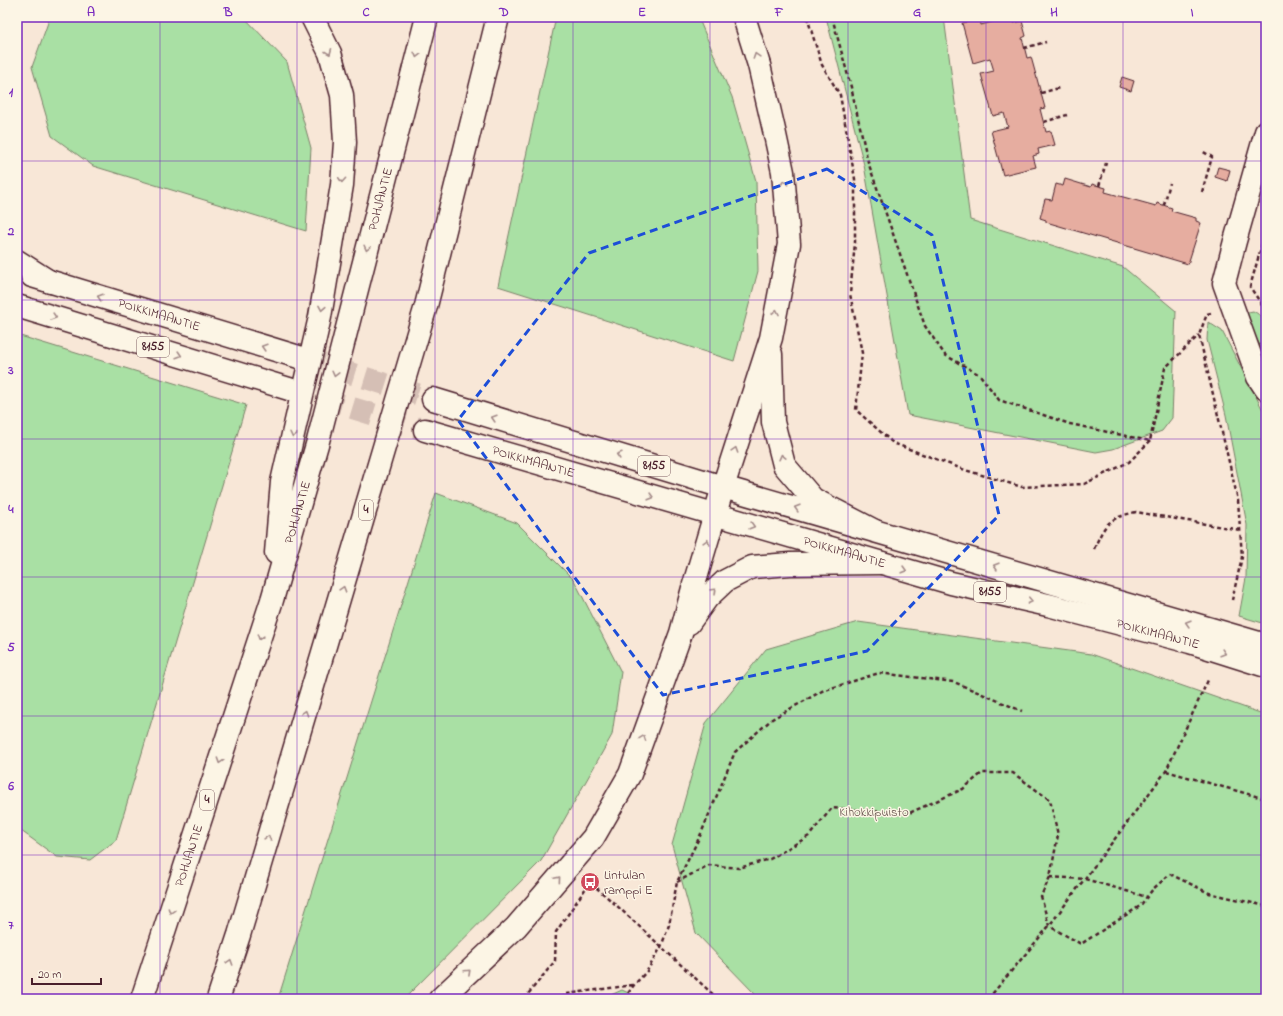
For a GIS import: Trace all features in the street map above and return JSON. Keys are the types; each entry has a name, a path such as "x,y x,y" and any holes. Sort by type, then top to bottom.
{"main road":[{"path":"272,600 282,482 320,317 342,186 345,142 342,95 330,53 312,17"},
{"name":"POHJANTIE","path":"142,999 272,600 318,441 427,17"},
{"name":"4","path":"218,999 250,897 426,306 498,17"},
{"path":"440,999 516,927 594,838 630,774 681,633 723,487 771,338 789,244 783,172 759,65 744,17"},
{"path":"1266,132 1224,284 1258,377 1266,390"},
{"path":"17,261 50,282"},
{"name":"POIKKIMAANTIE","path":"17,272 302,358"},
{"name":"8155","path":"17,306 289,389"},
{"path":"771,338 773,422 784,465 812,499 875,531"},
{"name":"POIKKIMAANTIE","path":"433,399 723,487 1266,646"},
{"name":"POIKKIMAANTIE","path":"425,430 715,516 951,583 1048,605 1190,642 1266,666"},
{"path":"681,633 707,598 725,581 752,567 790,564 881,563"}],"path":[{"path":"807,17 822,66 840,95 855,179 855,243 850,294 862,353 856,410 893,443 965,470 1022,486 1084,484 1129,462 1150,441 1166,368 1199,335 1207,314 1233,307"},
{"path":"832,17 851,87 870,169 925,326 945,355 980,375 999,400 1070,424 1150,441"},
{"path":"1024,48 1046,42"},
{"path":"1041,93 1059,88"},
{"path":"1044,122 1067,114"},
{"path":"1202,151 1212,157 1202,192"},
{"path":"1099,186 1106,163"},
{"path":"1164,205 1170,183"},
{"path":"1266,230 1250,287 1266,313"},
{"path":"1262,242 1266,244"},
{"path":"1199,335 1238,500 1242,557 1232,600"},
{"path":"1094,549 1102,532 1109,523 1120,516 1136,512 1240,530"},
{"path":"624,999 647,971 661,947 669,925 677,882 700,836 735,752 772,719 822,690 879,673 954,682 1022,711"},
{"path":"988,999 1049,926 1166,771 1209,678"},
{"path":"1166,771 1266,799"},
{"path":"677,882 709,865 739,868 770,858 809,836 832,808 907,814 963,789 982,773 1014,773 1050,800 1058,835 1050,877 1041,896 1049,926 1082,944 1140,906 1153,889 1170,874 1209,893 1266,906"},
{"path":"1050,877 1084,879 1147,897"},
{"path":"524,999 555,961 556,932 590,882 718,999"},
{"path":"562,999 566,994 634,985"}],"highlighted area":[{"path":"827,169 932,235 999,515 867,651 663,695 458,420 589,253"}],"green space":[{"path":"50,17 244,17 287,62 311,148 306,231 93,166 52,136 32,67"},
{"path":"556,17 698,17 732,97 756,181 758,271 734,361 498,286"},
{"path":"826,17 944,17 970,220 1123,267 1176,311 1172,418 1162,431 1113,449 1096,452 908,415 864,165"},
{"path":"1253,311 1263,319 1265,325 1267,338 1266,358 1244,313"},
{"path":"1208,322 1222,331 1266,416 1266,624 1239,616 1246,578 1247,525 1226,415 1207,340"},
{"path":"17,335 246,405 116,840 90,860 57,857 17,828"},
{"path":"436,493 517,523 574,580 621,672 612,735 541,861 404,999 278,999"},
{"name":"Kihokkipuisto","path":"858,622 1091,654 1266,715 1266,999 758,999 696,933 672,845 706,723 766,649"},
{"path":"622,990 641,999 602,999"}],"building":[{"path":"1013,17 1014,23 1022,21 1026,36 1022,38 1027,58 1031,57 1045,108 1040,109 1046,132 1051,131 1055,145 1038,149 1039,154 1033,156 1036,167 1003,175 991,131 1008,127 1004,113 993,116 981,74 994,71 990,58 973,63 962,23 980,19 981,25"},
{"path":"1122,77 1134,81 1131,91 1119,87"},
{"path":"1218,167 1230,170 1227,181 1215,177"},
{"path":"1065,179 1091,187 1092,184 1106,188 1105,192 1156,206 1157,203 1172,208 1171,211 1196,218 1196,221 1201,223 1188,264 1046,222 1046,220 1040,218 1045,199 1052,200 1056,184 1063,186"}],"tunnel":[{"path":"302,358 433,399"},
{"path":"289,389 425,430"}],"place":[{"name":"Lintulan ramppi E","path":"590,882"}]}
